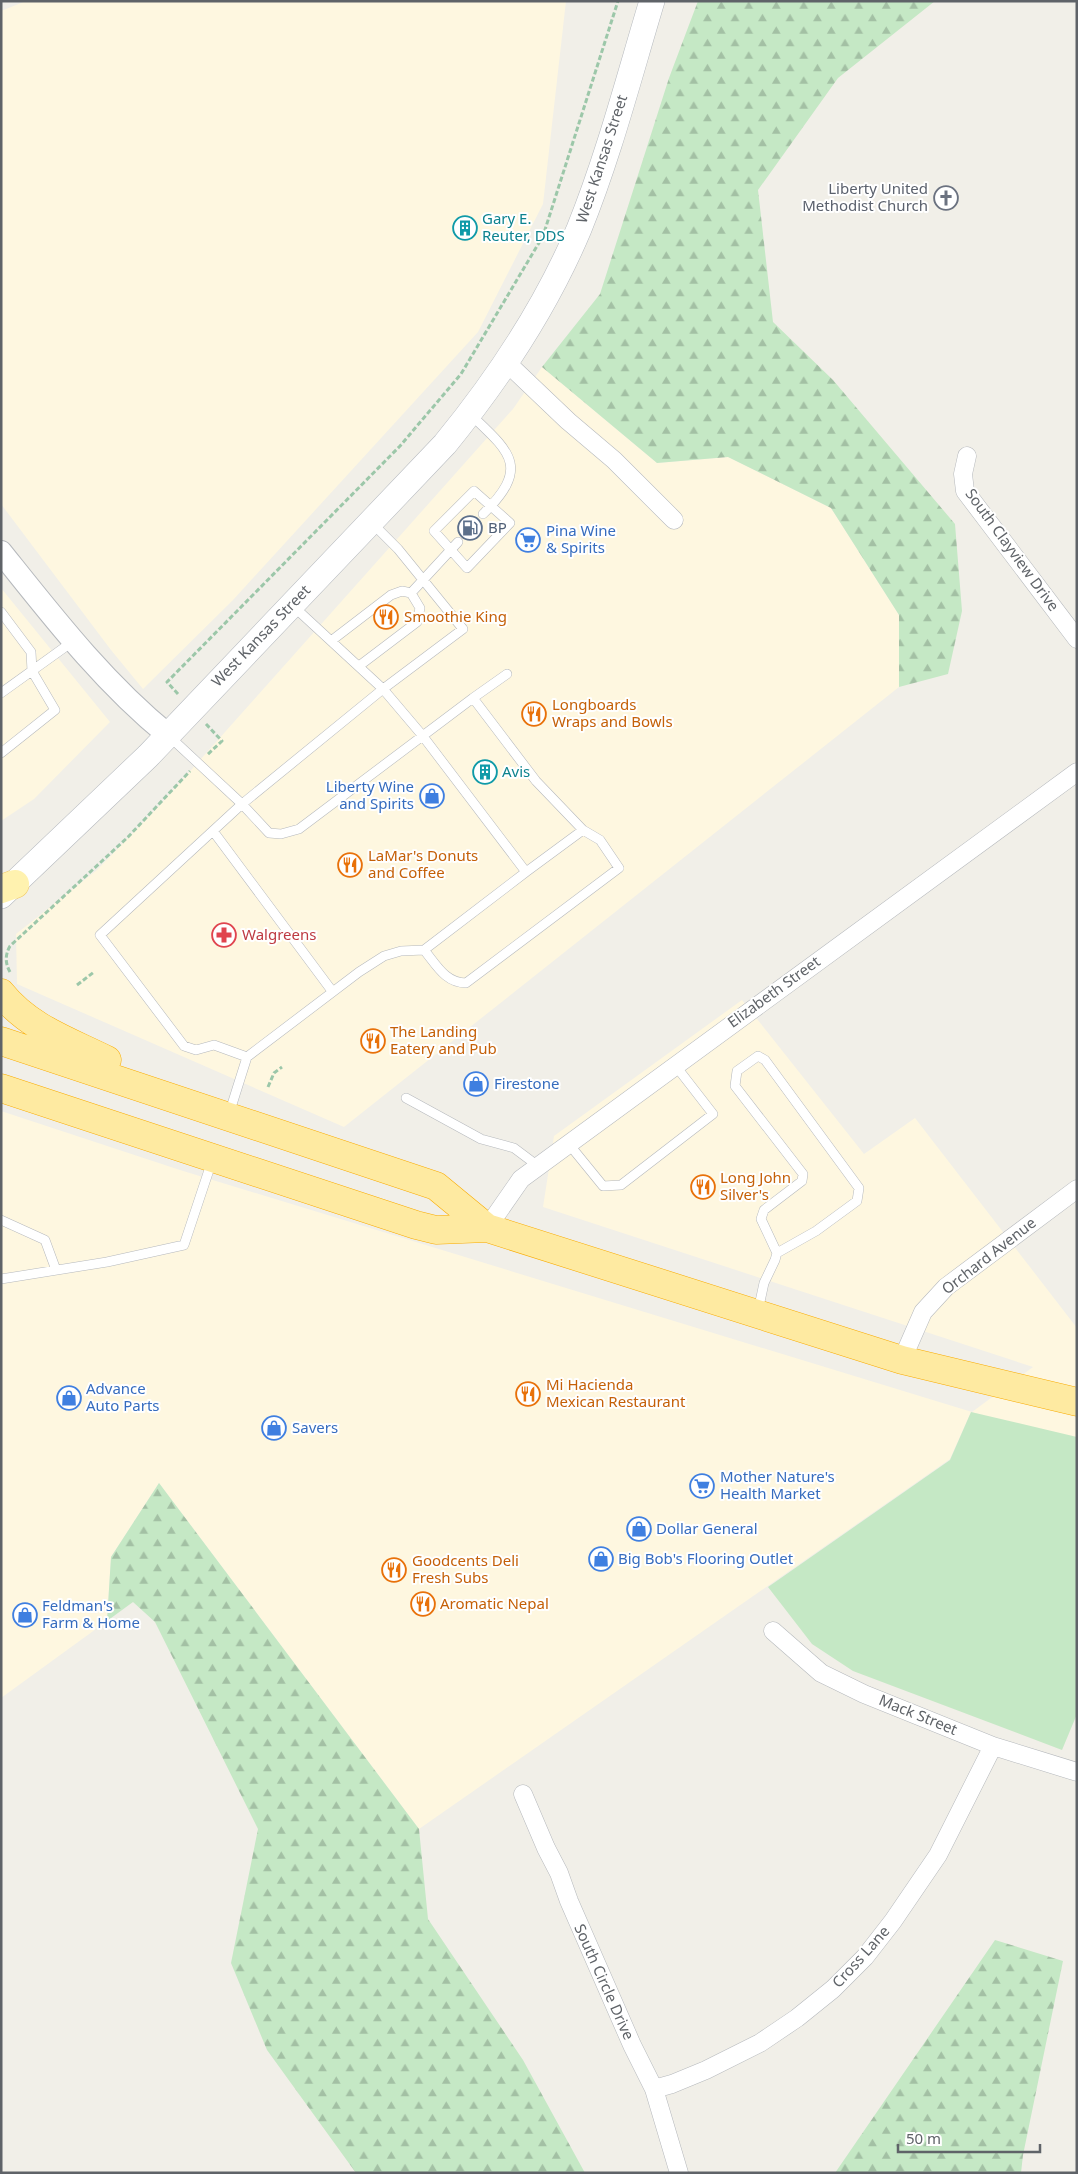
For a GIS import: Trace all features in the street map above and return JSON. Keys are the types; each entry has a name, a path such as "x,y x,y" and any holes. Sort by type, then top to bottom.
{"highway":[{"path":"6,983 16,1009 44,1030 112,1062 142,1081 156,1093"},
{"path":"1,1041 436,1186 487,1228"},
{"path":"1,1088 416,1225 436,1230 487,1228 902,1360 1077,1402"}],"main road":[{"name":"West Kansas Street","path":"6,890 148,756 445,444 470,414 506,362 547,295 582,221 602,166 652,1"}],"street":[{"path":"506,362 568,422 614,460 674,520"},
{"name":"South Clayview Drive","path":"967,456 963,474 965,491 1077,639"},
{"path":"1,552 72,642 140,712 168,735"},
{"name":"Elizabeth Street","path":"487,1228 521,1179 1077,772"},
{"name":"Orchard Avenue","path":"902,1360 923,1312 946,1287 1077,1189"},
{"name":"Mack Street","path":"772,1631 821,1673 864,1694 993,1746 1077,1772"},
{"name":"Cross Lane","path":"654,2089 706,2070 760,2043 819,2001 865,1957 893,1921 938,1855 993,1746"},
{"name":"South Circle Drive","path":"523,1794 559,1873 569,1901 632,2046 654,2089 679,2173"}],"lane":[{"path":"470,414 504,447 511,465 508,482 492,506 483,514"},
{"path":"474,491 492,506 510,523 467,568 434,531 474,491"},
{"path":"247,1057 214,1045 196,1050 184,1046 100,935 242,804 384,689 463,629 398,548 371,522"},
{"path":"411,593 458,542"},
{"path":"331,642 391,595 402,591 411,593 420,608 417,622 359,666"},
{"path":"292,604 384,689 422,735 526,872"},
{"path":"1,612 32,652 32,671 56,710 1,754"},
{"path":"1,693 72,642"},
{"path":"168,735 242,804 269,833 281,834 299,829 422,735 508,674"},
{"path":"424,950 446,978 456,983 466,983 619,868 600,840 584,830 536,781 473,698"},
{"path":"228,1116 247,1057 332,991 384,956 401,951 424,950 584,830"},
{"path":"213,831 332,991"},
{"path":"757,1314 764,1283 776,1260 777,1253 761,1219 764,1210 802,1181 803,1174 735,1086 737,1071 758,1056 765,1060 859,1188 857,1201 816,1231 777,1253"},
{"path":"568,1144 603,1186 621,1185 713,1114 675,1065"},
{"path":"406,1098 481,1139 514,1148 538,1166"},
{"path":"1,1279 107,1262 184,1245 213,1158"},
{"path":"1,1220 44,1240 56,1270"}],"path":[{"path":"167,682 400,446 461,374 543,236 618,1"},
{"path":"6,983 7,951 10,946 128,837 159,806 180,781"},
{"path":"77,985 94,972"},
{"path":"268,1087 274,1073 282,1067"}],"shaded area":[{"path":"26,1 566,1 543,204 478,332 233,600 143,689 111,650 1,504 1,11"},
{"path":"542,367 657,463 728,457 831,508 899,615 899,687 344,1127 17,984 16,934 97,870 159,806 513,409"},
{"path":"1,588 110,722 34,799 1,821"},
{"path":"742,1000 864,1154 915,1118 1077,1328 1077,1442 971,1412 950,1459 419,1829 159,1483 111,1557 107,1621 1,1698 1,1111 180,1170 972,1412 1033,1367 543,1207 554,1136"}],"green space":[{"path":"698,1 935,1 838,78 758,190 773,322 833,380 955,524 962,611 948,674 899,687 899,615 831,508 728,457 657,463 542,367 600,294 669,78"},
{"path":"971,1412 1077,1437 1077,1714 1062,1750 853,1671 812,1644 768,1587 950,1460"},
{"path":"159,1483 419,1829 428,1919 523,2060 585,2173 356,2173 267,2050 231,1963 258,1829 155,1622 133,1602 107,1621 111,1557"},
{"path":"995,1940 1063,1961 1023,2155 1021,2173 835,2173"}],"place":[{"name":"Liberty United Methodist Church","path":"946,198"},
{"name":"Gary E. Reuter, DDS","path":"465,228"},
{"name":"BP","path":"470,528"},
{"name":"Pina Wine & Spirits","path":"528,540"},
{"name":"Smoothie King","path":"386,617"},
{"name":"Longboards Wraps and Bowls","path":"534,714"},
{"name":"Avis","path":"485,772"},
{"name":"Liberty Wine and Spirits","path":"432,796"},
{"name":"LaMar's Donuts and Coffee","path":"350,865"},
{"name":"Walgreens","path":"224,935"},
{"name":"The Landing Eatery and Pub","path":"373,1041"},
{"name":"Firestone","path":"476,1084"},
{"name":"Long John Silver's","path":"703,1187"},
{"name":"Mi Hacienda Mexican Restaurant","path":"528,1394"},
{"name":"Advance Auto Parts","path":"69,1398"},
{"name":"Savers","path":"274,1428"},
{"name":"Mother Nature's Health Market","path":"702,1486"},
{"name":"Dollar General","path":"639,1529"},
{"name":"Big Bob's Flooring Outlet","path":"601,1559"},
{"name":"Goodcents Deli Fresh Subs","path":"394,1570"},
{"name":"Aromatic Nepal","path":"423,1604"},
{"name":"Feldman's Farm & Home","path":"25,1615"}]}
